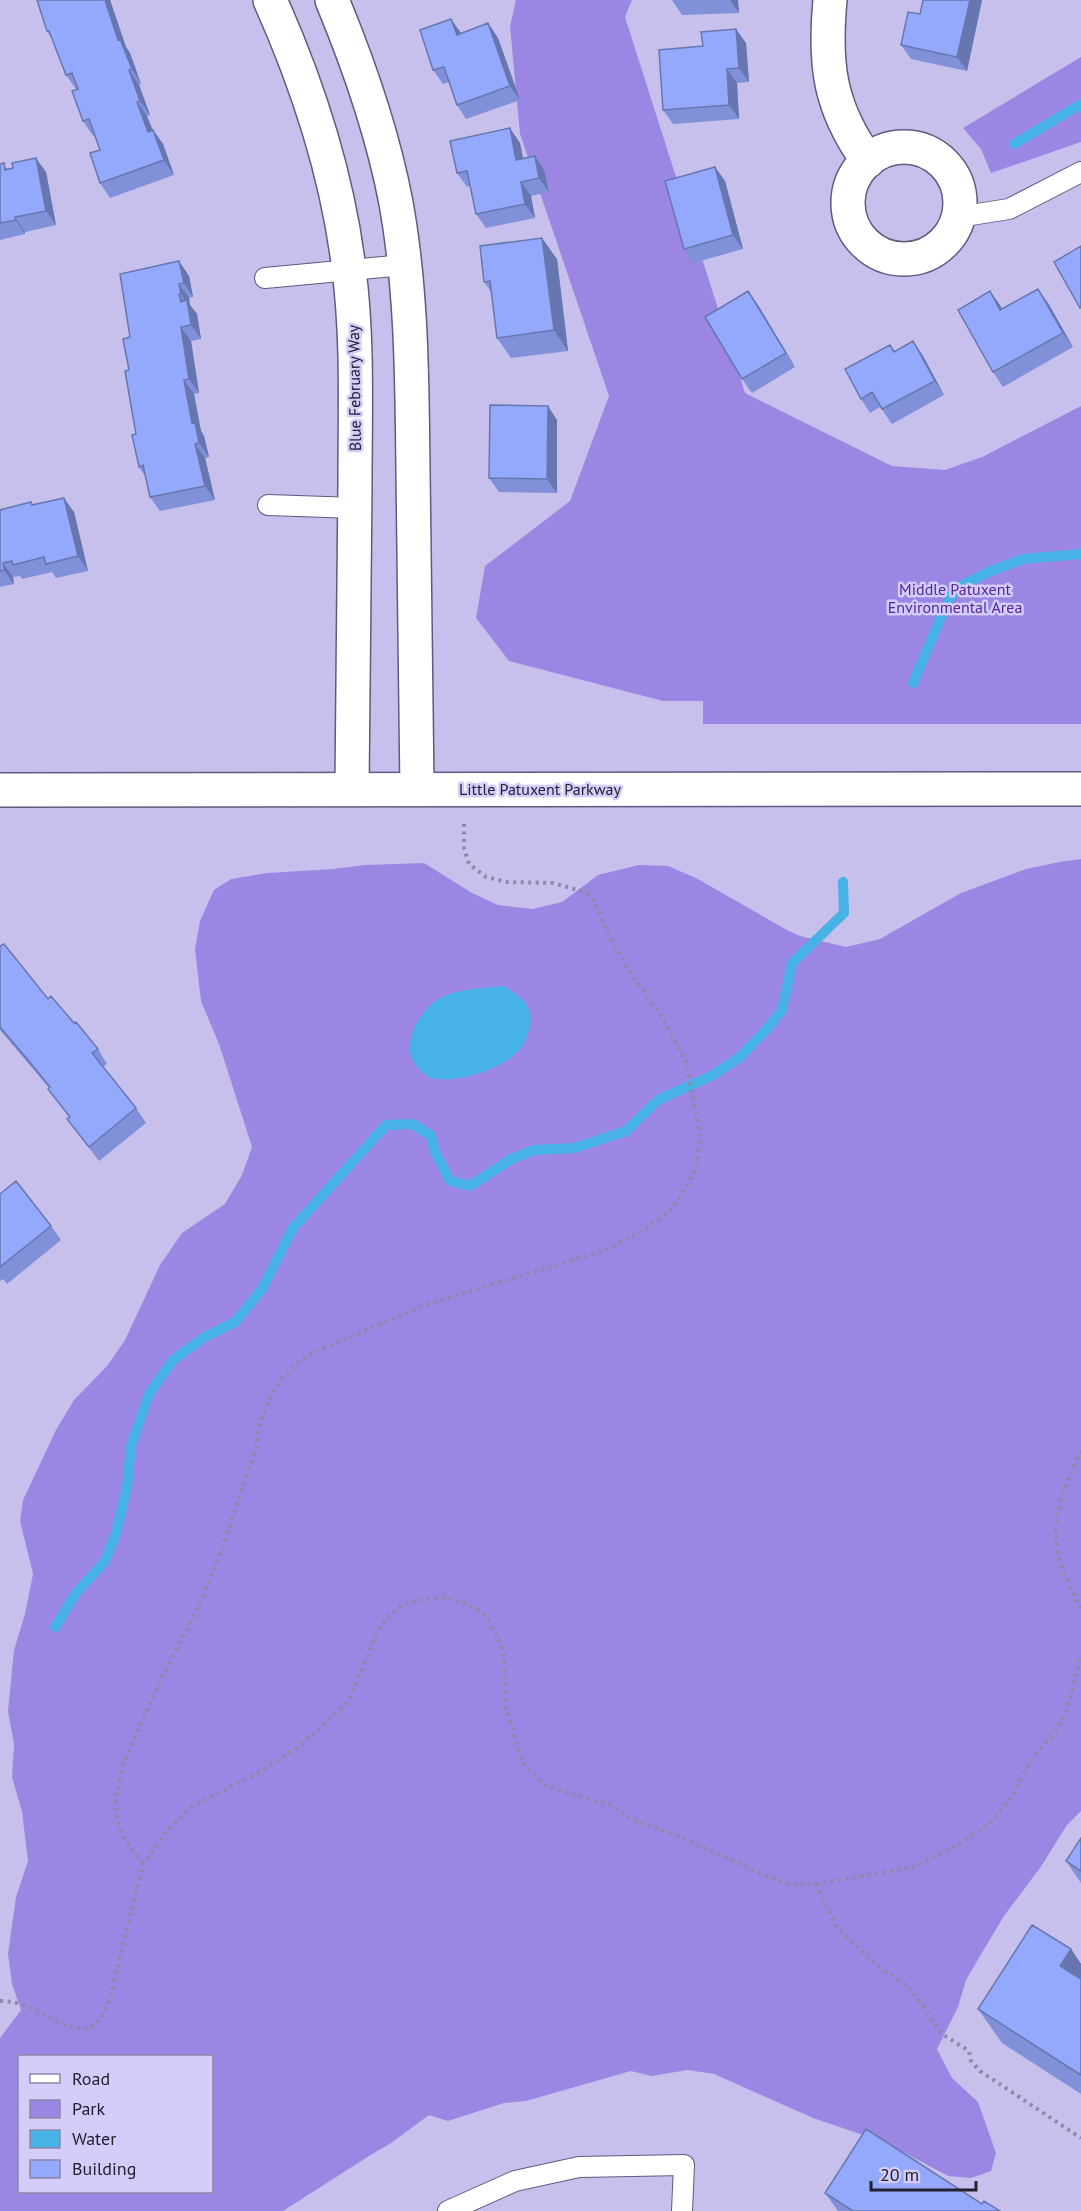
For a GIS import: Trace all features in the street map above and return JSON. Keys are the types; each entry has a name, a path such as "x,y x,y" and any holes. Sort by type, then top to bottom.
{"street":[{"name":"Blue February Way","path":"270,0 308,95 339,211 349,270 355,343 352,788"},
{"path":"332,0 361,74 380,138 396,203 404,265 411,357 417,789"},
{"path":"830,0 827,59 835,97 851,137 868,161"},
{"path":"899,147 917,148 936,157 949,170 959,194 958,217 950,235 933,251 914,259 896,259 875,252 860,238 851,221 848,206 849,191 856,175 868,161 881,152 899,147"},
{"name":"Little Patuxent Parkway","path":"0,790 1081,789"}],"lane":[{"path":"958,217 1009,209 1081,172"},
{"path":"265,278 404,265"},
{"path":"268,505 355,508"},
{"path":"448,2211 515,2181 579,2167 684,2165 682,2211"}],"path":[{"path":"143,1864 126,1841 117,1821 116,1798 123,1764 143,1716 197,1610 219,1558 256,1448 260,1422 272,1393 283,1377 306,1356 425,1305 606,1250 649,1227 672,1208 697,1166 700,1134 686,1061 662,1017 610,939 594,900 585,892 553,883 507,882 486,877 469,864 464,848 464,789"},
{"path":"1081,1450 1058,1506 1055,1529 1063,1570 1081,1608"},
{"path":"0,2001 16,2001 37,2009 76,2030 90,2029 102,2017 110,1999 143,1864 171,1826 191,1807 258,1773 297,1748 348,1703 377,1633 386,1618 402,1605 445,1597 471,1606 486,1616 498,1637 504,1655 506,1707 518,1748 525,1766 542,1783 610,1805 635,1821 676,1835 764,1875 792,1885 816,1884 913,1867 958,1845 988,1825 1012,1798 1026,1769 1056,1731 1065,1712 1081,1658"},
{"path":"816,1884 837,1928 879,1967 909,1987 942,2034 969,2051 971,2061 980,2071 1081,2138"}],"green space":[{"name":"Middle Patuxent Environmental Area","path":"516,0 632,0 625,17 745,393 892,466 945,470 982,457 1081,406 1081,724 703,724 703,701 663,701 509,661 476,618 485,566 570,501 609,396 520,134 510,26"},
{"path":"1081,57 1081,142 991,173 981,149 963,128"},
{"path":"1081,859 1081,1811 1067,1825 1040,1868 1004,1916 966,1980 958,2007 937,2049 952,2078 978,2102 996,2153 991,2171 971,2178 948,2176 903,2152 813,2118 714,2074 688,2070 651,2076 631,2071 526,2101 504,2103 448,2121 429,2115 391,2143 283,2211 0,2211 0,2038 21,2010 12,1984 8,1954 16,1897 28,1861 22,1812 12,1777 14,1744 8,1711 14,1650 25,1614 33,1574 20,1521 23,1500 56,1430 74,1400 108,1365 125,1340 160,1265 182,1233 225,1204 242,1175 252,1147 219,1044 201,1001 195,949 200,921 214,890 231,879 268,873 424,863 472,893 498,905 532,909 562,902 598,875 639,865 668,866 696,878 800,936 846,947 880,939 961,893 1026,869"}],"water":[{"path":"504,986 523,1000 530,1013 528,1033 523,1045 516,1053 495,1067 454,1079 431,1078 420,1070 410,1053 410,1043 417,1023 429,1006 452,993"}],"building":[{"path":"37,0 105,0 118,40 120,39 132,69 129,70 140,101 137,102 148,132 153,130 164,160 100,183 90,153 100,150 89,119 83,121 72,91 78,89 72,73 66,75 49,31 47,31"},
{"path":"923,0 970,0 957,57 901,45 908,12 920,14"},
{"path":"451,19 457,35 488,23 510,86 457,105 444,67 433,70 420,30"},
{"path":"736,29 739,68 727,69 729,105 663,110 659,50 703,46 701,32"},
{"path":"510,128 516,160 535,156 539,178 521,182 525,204 476,214 467,171 457,173 450,141"},
{"path":"36,158 46,211 15,217 16,220 0,223 0,164 4,163 5,170 13,168 12,163"},
{"path":"715,167 733,235 684,249 665,181"},
{"path":"542,238 554,330 497,338 490,281 484,282 480,246"},
{"path":"1081,246 1081,307 1080,308 1054,262"},
{"path":"179,261 184,283 179,284 181,294 179,294 181,302 187,300 191,325 181,327 189,379 184,380 192,423 195,422 199,443 195,444 205,486 150,497 143,465 139,467 132,435 136,434 125,371 129,370 123,339 130,337 120,274"},
{"path":"1038,289 1063,333 993,372 958,310 990,291 1000,310"},
{"path":"748,291 786,353 742,379 705,317"},
{"path":"913,341 935,381 882,409 872,392 861,399 845,369 890,345 894,352"},
{"path":"490,405 548,406 547,479 489,478"},
{"path":"64,498 78,556 46,564 44,557 13,565 12,561 3,563 4,570 0,571 0,510 31,502 32,505"},
{"path":"4,944 48,999 51,996 98,1049 92,1053 136,1108 89,1147 67,1119 70,1117 48,1089 50,1087 0,1027 0,946"},
{"path":"16,1181 51,1226 0,1267 0,1194"},
{"path":"1081,1838 1081,1871 1066,1861"},
{"path":"1032,1925 1071,1949 1060,1966 1081,1979 1081,2075 978,2009"},
{"path":"866,2129 982,2204 984,2201 1000,2211 853,2211 825,2193"}],"waterway":[{"path":"1014,144 1081,104"},
{"path":"913,683 955,589 988,572 1023,559 1081,554"},
{"path":"55,1627 76,1593 105,1561 116,1533 127,1487 131,1446 149,1394 173,1360 203,1338 235,1322 262,1289 293,1228 386,1125 413,1124 431,1136 435,1152 450,1181 470,1186 511,1159 534,1150 574,1148 626,1131 658,1100 713,1075 740,1057 765,1031 782,1010 792,963 844,913 843,882"}]}
